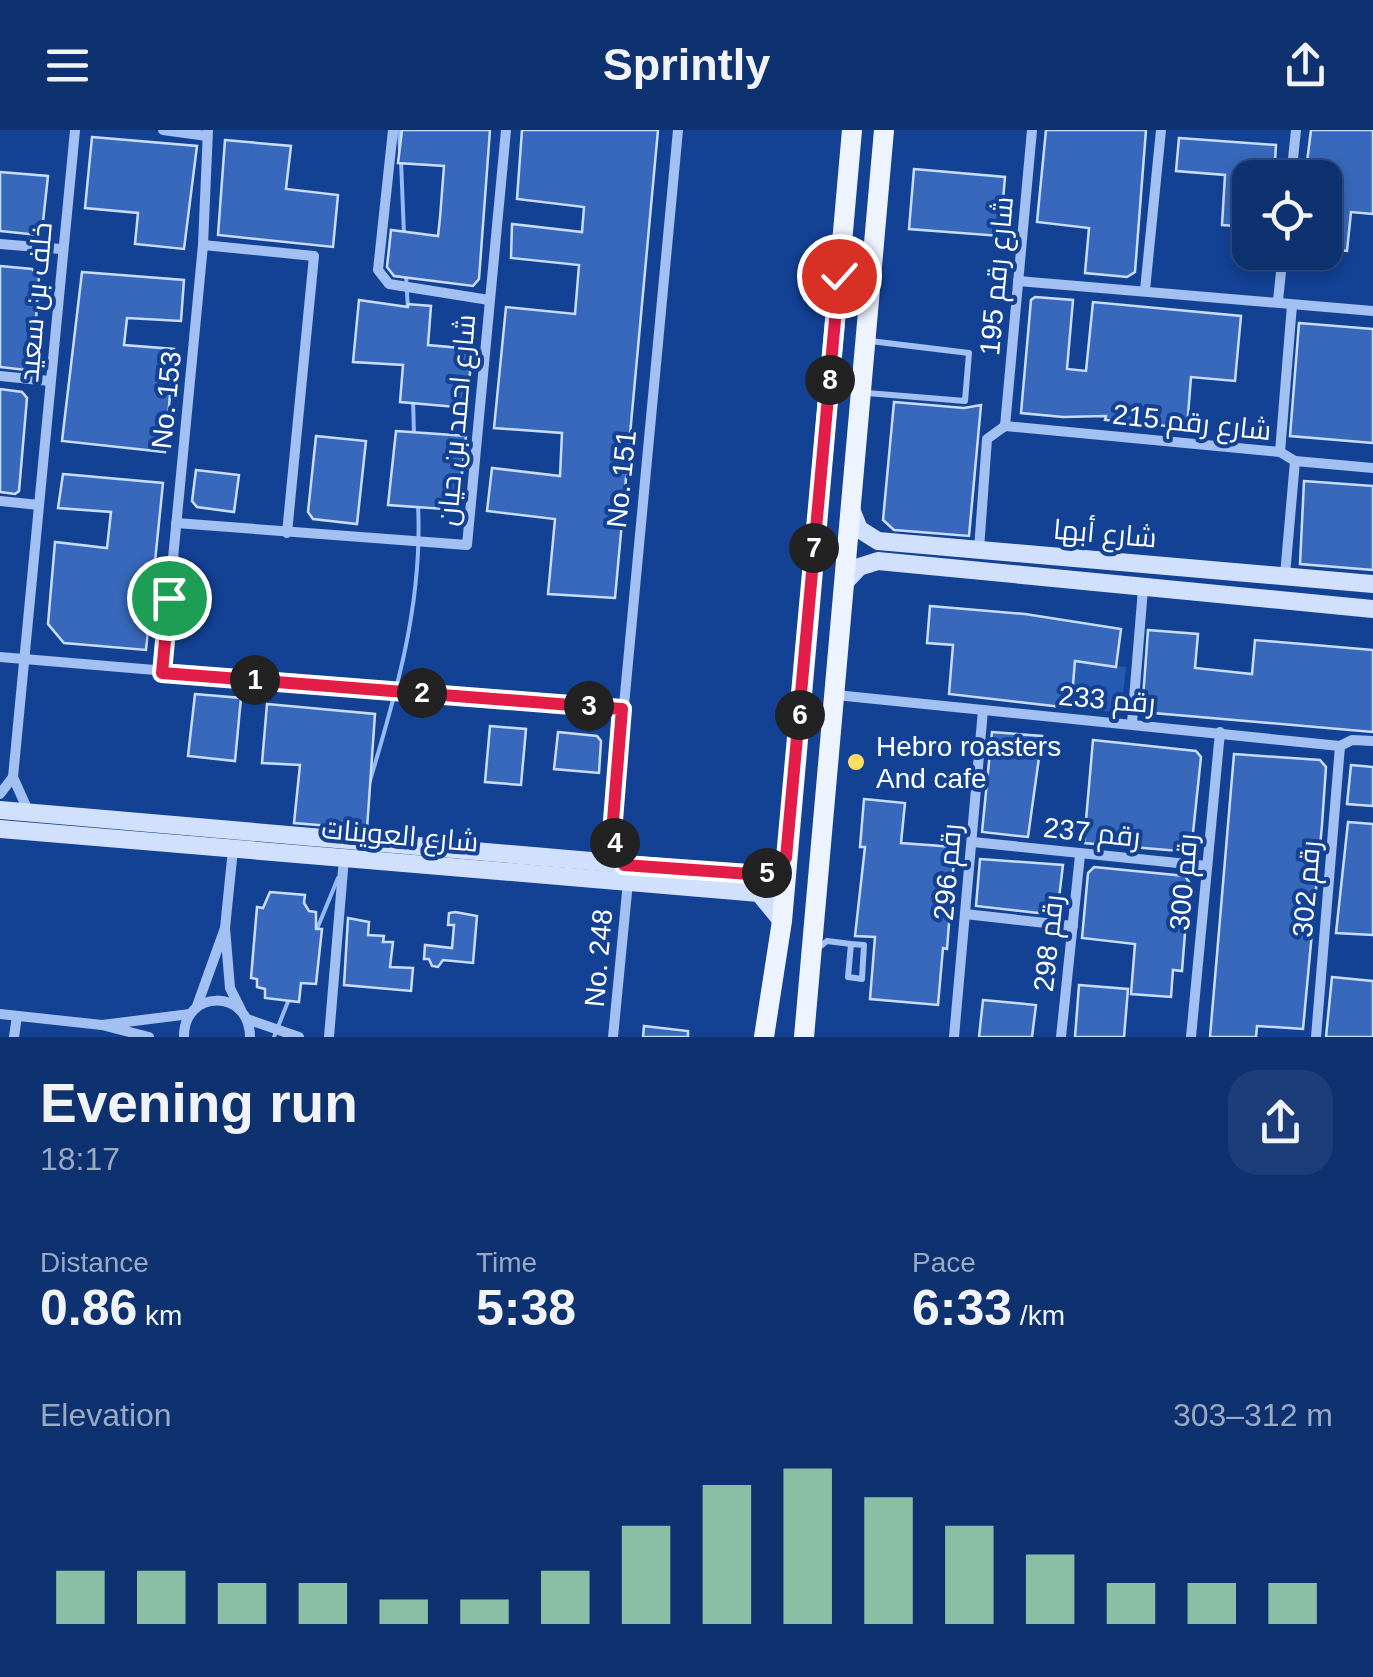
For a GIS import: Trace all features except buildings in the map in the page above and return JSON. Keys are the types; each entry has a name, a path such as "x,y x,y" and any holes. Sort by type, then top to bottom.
{"main road":[{"path":"764,1037 782,921 852,130"},
{"path":"804,1037 884,130"}],"street":[{"name":"خلف بن سعيد","path":"13,777 75,130"},
{"path":"163,130 208,133"},
{"path":"394,130 378,270 381,277 389,284 490,300"},
{"name":"شارع احمد بن حيان","path":"176,524 466,545 506,130"},
{"name":"No. 151","path":"595,863 606,850 612,833 678,130"},
{"name":"شارع رقم 195","path":"979,550 988,439 1005,426 1032,130"},
{"path":"1144,290 1161,130"},
{"path":"1293,160 1296,130"},
{"name":"No. 153","path":"162,673 203,244 208,133"},
{"path":"0,244 62,249"},
{"path":"203,244 314,256 287,534"},
{"path":"1278,301 1281,270"},
{"path":"1018,281 1373,311"},
{"path":"1280,452 1292,305"},
{"path":"0,376 50,381"},
{"name":"شارع رقم 215","path":"1005,426 1280,452 1296,461 1373,468"},
{"path":"1285,576 1296,461"},
{"path":"0,501 38,505"},
{"name":"شارع أبها","path":"850,508 859,529 868,536 896,543 1373,584"},
{"path":"894,564 896,543"},
{"path":"1086,584 1088,559"},
{"name":"شارع أبها","path":"844,583 868,562 1373,609"},
{"path":"1132,724 1143,589"},
{"path":"0,657 622,709"},
{"name":"رقم 233","path":"836,694 1340,746 1352,740 1373,742"},
{"name":"رقم 296","path":"954,1037 984,710"},
{"name":"رقم 300","path":"1191,1037 1220,732"},
{"name":"رقم 302","path":"1316,1037 1340,746"},
{"path":"0,794 13,777 30,813"},
{"name":"شارع العوينات","path":"0,810 213,838 595,863 626,874"},
{"name":"شارع العوينات","path":"0,830 213,838 233,849 258,842 344,858 719,882 759,893 782,921"},
{"name":"No. 151","path":"612,833 626,874"},
{"name":"رقم 237","path":"973,842 1206,866"},
{"path":"233,849 226,928 230,988 244,1014 250,1037"},
{"name":"رقم 298","path":"1061,1037 1080,854"},
{"path":"329,1037 344,858"},
{"name":"شارع العوينات","path":"719,882 764,875 786,858"},
{"name":"No. 248","path":"613,1037 626,874"},
{"path":"966,914 1073,926"},
{"path":"184,1037 185,1023 194,1010 226,928"},
{"path":"102,1025 194,1010 220,1000 299,1037"},
{"path":"0,1014 102,1025 149,1037"},
{"path":"14,1037 17,1016"}],"lane":[{"path":"860,392 965,401 970,353 865,341"},
{"path":"812,953 826,940 864,945 862,979 848,978 851,944"}],"shaded area":[{"path":"1076,663 1126,667 1121,713 1071,708"}],"waterway":[{"path":"399,130 400,150"},
{"path":"401,160 404,235"},
{"path":"406,275 408,310"},
{"path":"413,399 414,435"},
{"path":"369,784 406,646 416,576 418,504"},
{"path":"317,929 338,878"},
{"path":"274,1037 289,999"}],"place":[{"name":"Hebro roasters And cafe","path":"856,762"}],"route":[{"path":"169,598 162,673 622,709 612,833 624,865 764,875 786,858 839,276"}]}
